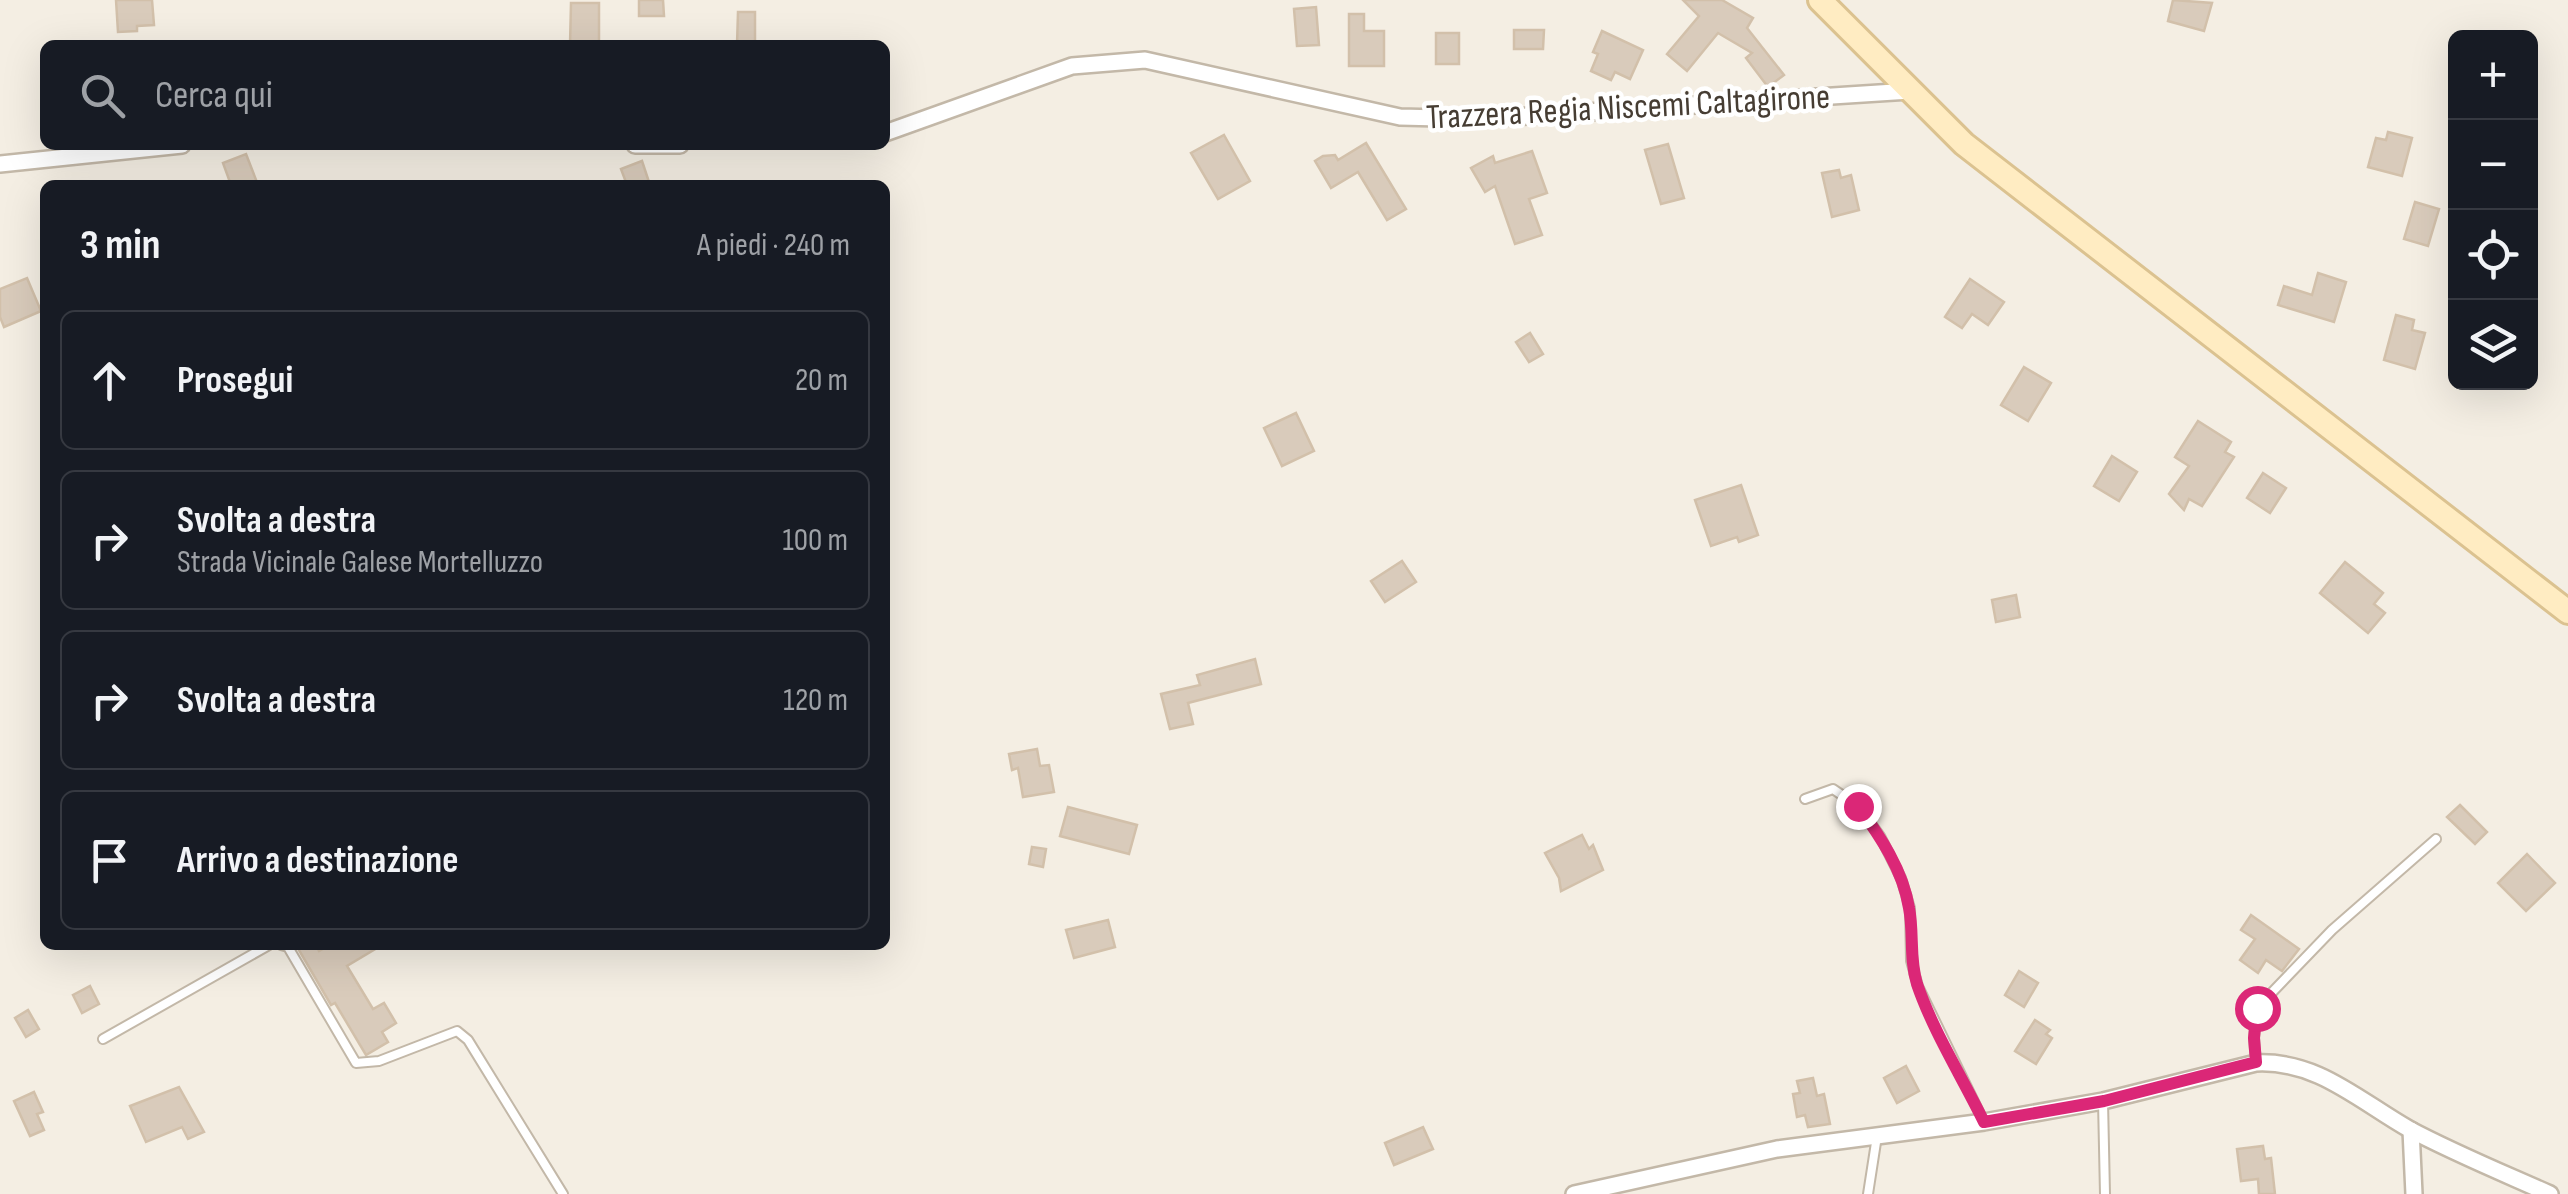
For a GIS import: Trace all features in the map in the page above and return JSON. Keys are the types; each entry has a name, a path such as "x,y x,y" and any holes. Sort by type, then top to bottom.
{"main road":[{"path":"1820,0 1964,144 2568,612"}],"street":[{"name":"Trazzera Regia Niscemi Caltagirone","path":"890,131 1072,66 1146,60 1400,117 1480,119 1910,91"},
{"path":"0,164 134,150"},
{"path":"1574,1194 1760,1152 1984,1122 2104,1101 2256,1062 2277,1062 2306,1067 2411,1130 2550,1194"},
{"path":"2411,1130 2414,1194"}],"lane":[{"path":"1805,799 1833,788 1858,806 1880,836 1901,878 1910,908 1911,961 1918,986 1984,1122"},
{"path":"2256,1062 2257,1008 2332,930 2436,840"},
{"path":"103,1039 260,950"},
{"path":"290,950 356,1063 379,1061 456,1031 468,1040 563,1194"},
{"path":"2104,1101 2105,1194"},
{"path":"1868,1194 1877,1136"}],"building":[{"path":"116,0 152,0 154,25 118,32"},
{"path":"639,0 663,0 664,16 639,16"},
{"path":"1683,0 1722,0 1753,18 1747,28 1784,75 1768,87 1746,58 1752,53 1718,33 1687,71 1667,54 1699,16"},
{"path":"2173,0 2212,3 2204,31 2168,21"},
{"path":"571,3 599,3 599,40 570,40"},
{"path":"1316,7 1319,45 1297,46 1294,9"},
{"path":"738,12 755,12 755,40 737,40"},
{"path":"1349,14 1364,14 1364,31 1384,31 1384,66 1349,66"},
{"path":"1514,30 1544,30 1543,49 1514,49"},
{"path":"1602,31 1643,50 1630,79 1615,72 1611,80 1591,71 1598,54 1593,52"},
{"path":"1436,33 1459,33 1459,64 1436,64"},
{"path":"2388,132 2412,138 2402,176 2368,167 2376,138 2386,140"},
{"path":"1224,135 1250,181 1218,199 1191,153"},
{"path":"1366,143 1406,209 1387,220 1358,172 1331,188 1315,161 1335,155 1338,160"},
{"path":"1668,144 1684,198 1661,204 1645,150"},
{"path":"1532,151 1547,193 1529,199 1542,235 1515,244 1495,186 1485,192 1471,168 1493,156 1495,163"},
{"path":"246,154 256,180 229,180 223,163"},
{"path":"642,161 648,180 625,180 621,169"},
{"path":"1839,170 1841,178 1851,175 1859,210 1832,217 1822,173"},
{"path":"2415,202 2439,209 2428,246 2404,239"},
{"path":"2318,273 2346,282 2334,322 2278,305 2284,286 2312,295"},
{"path":"27,278 40,311 4,327 0,289"},
{"path":"1970,279 2004,302 1988,325 1972,314 1962,328 1945,317"},
{"path":"2396,315 2414,320 2412,330 2425,333 2415,369 2384,360"},
{"path":"1530,333 1543,354 1529,362 1516,342"},
{"path":"2024,367 2051,383 2028,421 2001,405"},
{"path":"1296,413 1314,451 1282,466 1264,428"},
{"path":"2198,421 2231,442 2225,452 2234,457 2202,506 2189,499 2184,510 2169,494 2189,466 2175,457"},
{"path":"2112,456 2137,472 2119,501 2094,486"},
{"path":"2263,473 2286,488 2270,513 2247,498"},
{"path":"1741,485 1758,535 1711,546 1695,500"},
{"path":"1402,561 1416,582 1385,602 1371,581"},
{"path":"2345,562 2383,593 2374,604 2385,613 2368,633 2320,593"},
{"path":"2016,595 2020,617 1996,622 1992,600"},
{"path":"1255,659 1261,684 1188,703 1193,724 1170,729 1161,694 1200,685 1197,675"},
{"path":"1037,749 1040,766 1049,765 1054,792 1023,797 1018,768 1012,770 1009,754"},
{"path":"2460,805 2487,832 2475,844 2447,817"},
{"path":"1068,807 1137,825 1129,854 1060,836"},
{"path":"1582,835 1589,849 1593,845 1603,870 1561,891 1559,878 1545,853"},
{"path":"1032,847 1046,849 1043,867 1029,864"},
{"path":"2527,854 2555,883 2526,911 2498,883"},
{"path":"2251,915 2299,949 2282,971 2266,960 2258,973 2240,960 2255,939 2241,930"},
{"path":"1108,920 1115,947 1074,958 1066,930"},
{"path":"299,950 374,950 347,966 373,1009 384,1003 396,1023 382,1032 388,1042 366,1055 335,1003 331,1005"},
{"path":"2019,971 2038,983 2024,1007 2005,995"},
{"path":"90,986 99,1004 82,1013 73,995"},
{"path":"28,1010 39,1029 26,1037 15,1018"},
{"path":"2035,1020 2050,1030 2046,1034 2052,1038 2036,1064 2015,1051"},
{"path":"1906,1066 1919,1091 1897,1103 1884,1078"},
{"path":"1813,1078 1817,1096 1824,1094 1830,1124 1808,1127 1805,1115 1797,1117 1793,1094 1800,1093 1797,1081"},
{"path":"179,1087 204,1132 188,1139 182,1127 146,1142 130,1106"},
{"path":"34,1092 43,1112 37,1114 44,1130 30,1136 14,1101"},
{"path":"1423,1127 1433,1149 1394,1165 1385,1143"},
{"path":"2263,1146 2265,1159 2271,1158 2275,1194 2259,1194 2258,1179 2241,1181 2237,1149"}],"route":[{"path":"1858,806 1880,836 1901,878 1910,908 1911,961 1918,986 1984,1122 2104,1101 2256,1062 2257,1008"}]}
